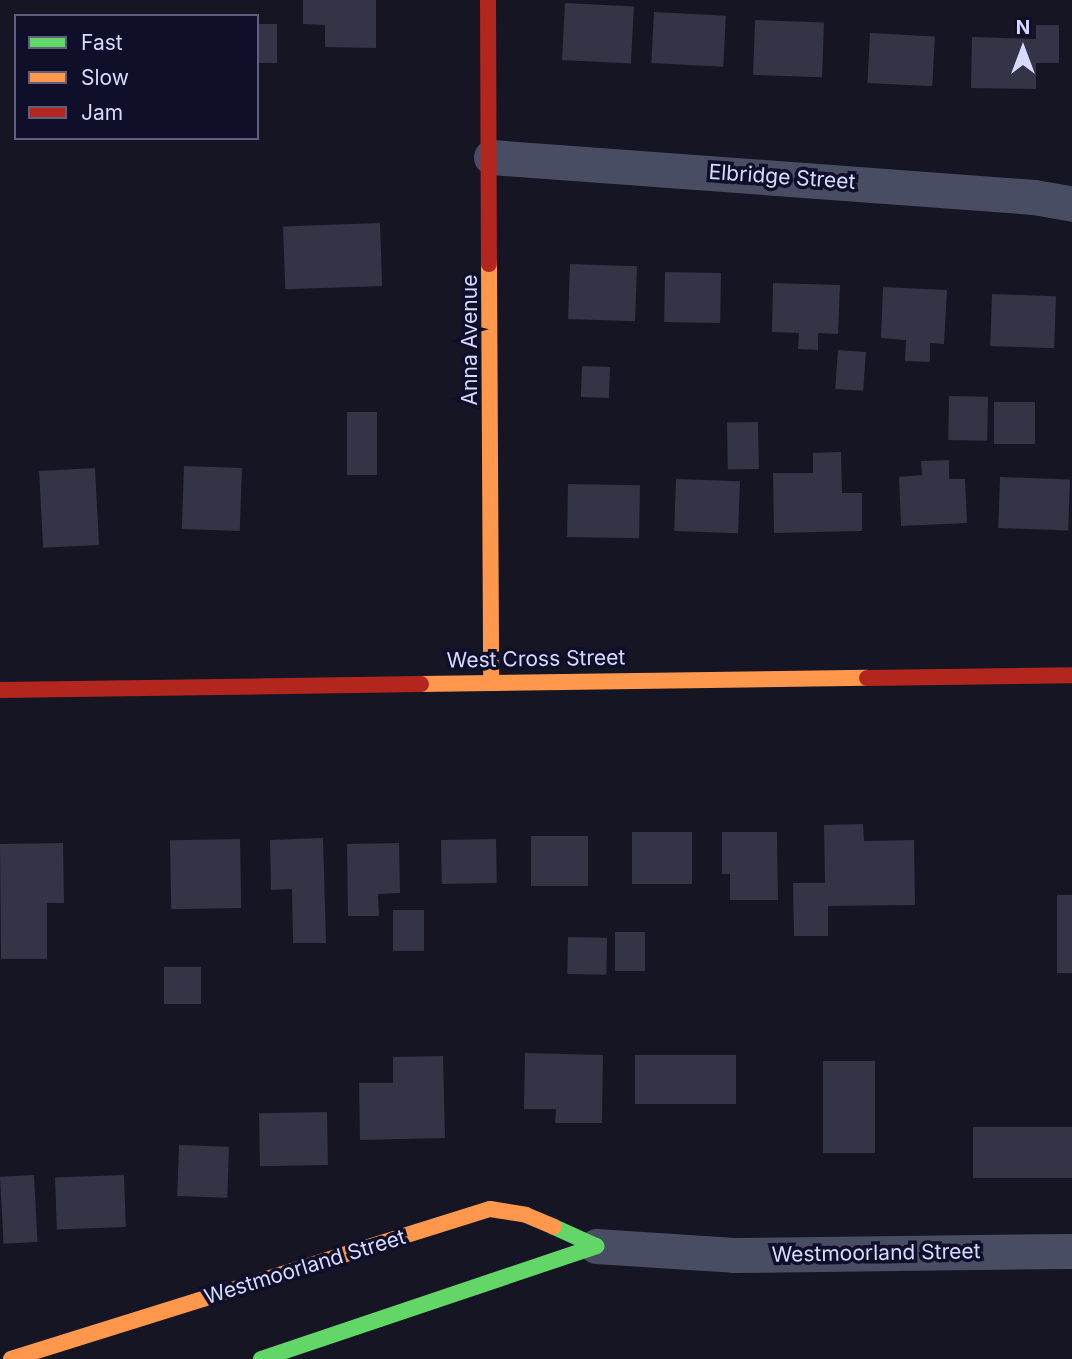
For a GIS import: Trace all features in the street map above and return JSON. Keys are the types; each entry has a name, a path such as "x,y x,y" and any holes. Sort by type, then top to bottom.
{"street":[{"name":"Anna Avenue","path":"488,0 491,157 491,680"},
{"name":"Elbridge Street","path":"491,157 1034,197 1072,204"},
{"name":"West Cross Street","path":"0,690 491,680 1072,675"},
{"name":"Westmoorland Street","path":"12,1359 490,1209 526,1215 596,1246 734,1255 1072,1251"},
{"name":"Westmoorland Street","path":"261,1359 596,1246"}],"building":[{"path":"303,0 376,0 376,48 325,47 325,25 303,24"},
{"path":"565,3 634,7 631,64 562,60"},
{"path":"654,12 726,16 723,67 651,63"},
{"path":"755,20 824,22 822,77 753,75"},
{"path":"259,24 277,24 277,63 259,63"},
{"path":"1036,25 1059,25 1059,63 1036,63 1036,89 971,88 972,37 1036,39"},
{"path":"870,33 935,36 932,86 867,83"},
{"path":"380,223 382,286 285,289 283,226"},
{"path":"570,264 637,266 635,321 568,319"},
{"path":"665,272 721,273 720,323 664,322"},
{"path":"773,283 840,285 838,334 818,333 818,350 798,349 799,333 772,332"},
{"path":"883,287 947,290 944,344 930,343 930,362 905,361 906,340 881,338"},
{"path":"992,294 1056,296 1054,348 990,346"},
{"path":"838,350 866,352 863,391 835,389"},
{"path":"582,366 610,367 609,398 581,397"},
{"path":"949,396 988,397 987,441 948,440"},
{"path":"994,402 1035,402 1035,444 994,444"},
{"path":"347,412 377,412 377,475 347,475"},
{"path":"758,422 759,469 728,470 727,423"},
{"path":"841,452 842,493 862,493 862,531 774,533 773,473 813,473 813,453"},
{"path":"949,460 949,479 965,479 967,523 901,526 899,477 922,475 921,461"},
{"path":"184,466 242,468 240,531 182,529"},
{"path":"95,468 99,545 43,548 39,471"},
{"path":"1000,477 1070,479 1068,530 998,528"},
{"path":"676,479 740,481 738,533 674,531"},
{"path":"568,484 640,485 639,538 567,537"},
{"path":"863,824 864,841 914,840 915,905 828,906 828,936 794,936 793,883 825,883 824,825"},
{"path":"632,832 692,832 692,884 632,884"},
{"path":"722,832 777,832 778,900 730,900 730,874 722,874"},
{"path":"531,836 588,836 588,886 531,886"},
{"path":"323,838 326,943 293,943 292,889 271,890 270,840"},
{"path":"240,839 241,908 171,909 170,840"},
{"path":"496,839 497,883 442,884 441,840"},
{"path":"63,843 64,903 47,903 47,959 1,959 0,844"},
{"path":"399,843 400,893 378,894 379,916 348,916 347,844"},
{"path":"1057,895 1072,895 1072,973 1057,973"},
{"path":"393,910 424,910 424,951 393,951"},
{"path":"615,932 645,932 645,971 615,971"},
{"path":"568,937 607,938 606,975 567,974"},
{"path":"164,967 201,967 201,1004 164,1004"},
{"path":"525,1053 603,1055 602,1123 555,1123 556,1109 524,1109"},
{"path":"635,1055 736,1055 736,1104 635,1104"},
{"path":"443,1056 445,1138 360,1140 359,1083 393,1083 393,1057"},
{"path":"823,1061 875,1061 875,1153 823,1153"},
{"path":"327,1112 328,1165 260,1166 259,1113"},
{"path":"973,1127 1072,1127 1072,1178 973,1178"},
{"path":"179,1145 229,1147 227,1198 177,1196"},
{"path":"34,1175 38,1242 4,1244 0,1177"},
{"path":"124,1175 126,1227 57,1229 55,1177"}],"traffic: fast":[{"path":"261,1359 596,1246 554,1227"}],"traffic: slow":[{"path":"489,264 491,680"},
{"path":"421,684 867,678"},
{"path":"11,1359 490,1209 526,1215 554,1227"}],"traffic: jam":[{"path":"488,0 489,264"},
{"path":"867,678 1072,675"},
{"path":"0,690 421,684"}]}
